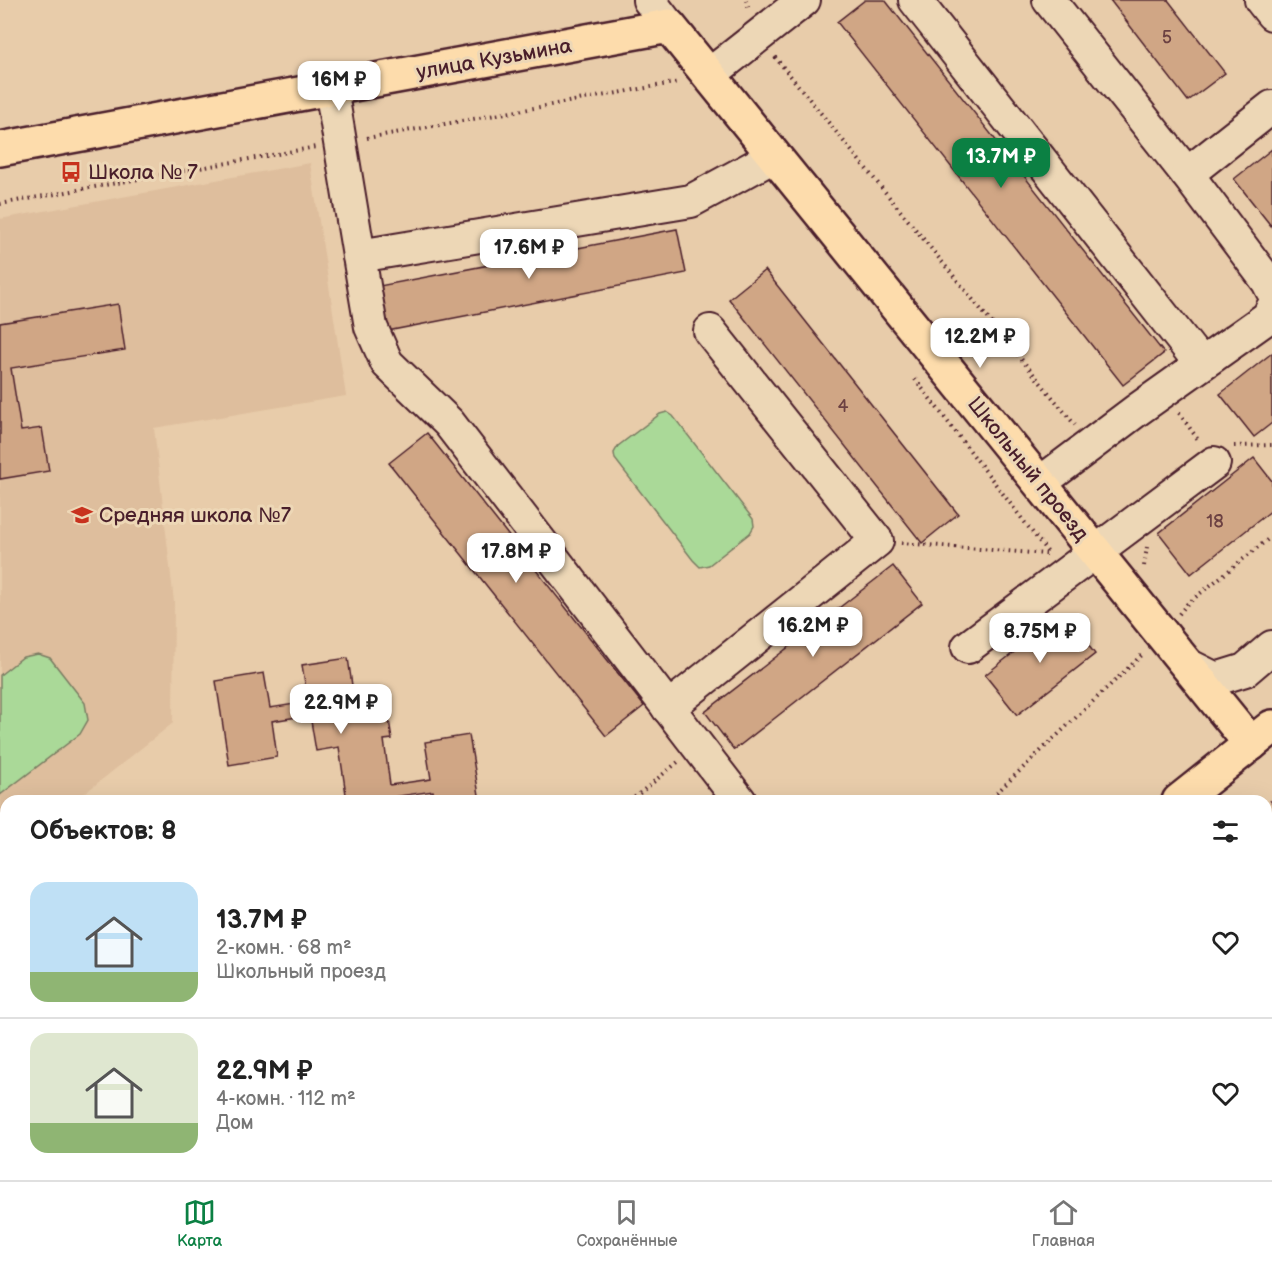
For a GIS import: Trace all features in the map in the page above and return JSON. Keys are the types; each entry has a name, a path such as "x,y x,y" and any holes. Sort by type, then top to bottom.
{"main road":[{"name":"Школьный проезд","path":"669,26 1095,552 1171,619 1186,664 1261,736"},
{"name":"улица Кузьмина","path":"0,149 669,26"},
{"path":"1187,795 1261,736"}],"street":[{"path":"649,0 669,26"},
{"path":"709,75 804,0"},
{"path":"915,0 1201,364"},
{"path":"1049,0 1187,174 1272,290"},
{"path":"1261,0 1272,14"},
{"path":"331,88 371,327 387,363 449,423 735,795"},
{"path":"1187,174 1272,107"},
{"path":"359,256 691,201 774,156"},
{"path":"1040,483 1268,317 1272,309"},
{"path":"668,708 877,541 710,331"},
{"path":"968,647 1214,463"},
{"path":"1186,664 1216,679 1245,670 1272,647"}],"path":[{"path":"746,0 758,36 1091,444"},
{"path":"1144,571 1152,509"},
{"path":"994,795 1187,604 1272,537"},
{"path":"877,541 1049,554"},
{"path":"637,795 698,746"}],"shaded area":[{"name":"Средняя школа №7","path":"310,163 346,396 154,428 174,602 173,723 83,795 0,795 0,219"}],"green space":[{"path":"667,412 673,416 753,519 754,526 750,533 709,565 700,567 693,560 615,459 614,453 618,446 660,414"},
{"path":"38,654 50,658 85,703 88,720 80,734 0,795 0,675 23,657"}],"building":[{"path":"865,0 885,0 1164,353 1123,385 837,22"},
{"path":"1110,0 1168,0 1225,73 1188,101"},
{"path":"1272,149 1272,227 1234,179"},
{"path":"677,229 686,273 382,332 374,287"},
{"path":"765,270 958,514 922,543 729,299"},
{"path":"118,304 125,350 11,368 21,431 42,428 49,471 0,479 0,323"},
{"path":"1272,353 1272,423 1254,437 1220,394"},
{"path":"427,433 644,706 606,736 389,463"},
{"path":"1254,458 1272,481 1272,510 1191,574 1159,533"},
{"path":"893,566 922,603 734,750 705,712"},
{"path":"1064,613 1095,654 1017,715 985,675"},
{"path":"348,658 354,699 385,694 392,739 384,740 390,785 431,779 425,742 469,735 479,795 434,795 433,791 406,795 346,795 339,747 316,751 310,715 272,721 277,757 229,765 216,681 264,673 270,708 308,702 302,665"}],"place":[{"name":"Школа № 7","path":"71,172"},
{"name":"Средняя школа №7","path":"82,515"}]}
